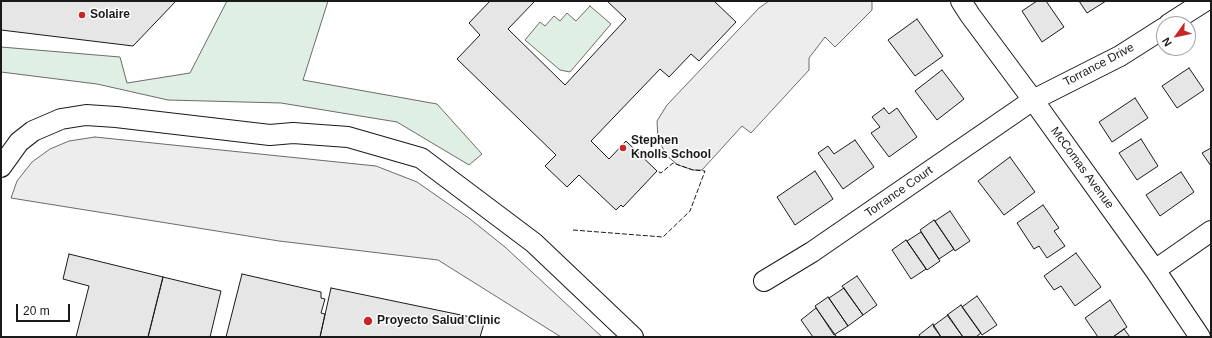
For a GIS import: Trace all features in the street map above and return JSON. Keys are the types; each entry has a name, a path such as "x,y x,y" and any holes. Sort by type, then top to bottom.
{"street":[{"name":"McComas Avenue","path":"961,1 1155,270 1200,337"},
{"path":"1182,16 1205,1"},
{"name":"Torrance Drive","path":"1033,100 1120,56 1156,33"},
{"name":"Torrance Court","path":"764,281 812,252 1033,100"},
{"path":"1,167 19,142 33,131 61,119 86,115 116,117 270,135 293,133 348,138 421,158 534,243 633,337"},
{"path":"1155,270 1211,231"}],"green space":[{"path":"227,1 328,1 303,80 437,104 482,154 469,165 397,122 281,103 168,100 97,84 1,72 1,47 120,57 127,83 190,73"},
{"path":"590,6 611,24 570,72 560,70 525,40 540,22 545,26 554,16 560,21 567,13 576,21"}],"shaded area":[{"path":"769,1 872,1 872,10 835,47 825,37 809,58 809,70 751,133 742,126 702,170 693,170 678,165 667,156 658,139 657,121 667,105 759,8"},
{"path":"95,137 376,166 417,182 470,219 505,247 602,337 561,337 438,260 279,241 11,198 17,181 32,162 50,149 69,141"}],"building":[{"name":"Solaire","path":"1,1 176,1 133,46 1,30"},
{"name":"Stephen Knolls School","path":"490,1 535,1 508,29 565,85 626,19 607,1 714,1 736,22 699,61 691,54 669,77 660,69 591,141 609,159 626,141 657,171 623,207 621,205 616,210 579,175 567,187 545,166 556,155 457,59 480,35 469,23"},
{"path":"1037,1 1046,1 1064,27 1042,42 1022,11"},
{"path":"1079,1 1106,1 1087,13"},
{"path":"917,19 943,56 915,76 888,40"},
{"path":"1189,68 1204,90 1177,108 1162,86"},
{"path":"942,70 964,99 937,120 915,91"},
{"path":"1135,98 1148,118 1112,142 1099,122"},
{"path":"884,108 889,114 897,108 917,137 889,157 871,133 880,127 872,117"},
{"path":"1141,139 1158,166 1137,180 1119,153"},
{"path":"855,140 874,167 843,189 818,153 828,146 834,154"},
{"path":"1211,148 1211,166 1202,153"},
{"path":"1010,157 1035,192 1004,215 978,181"},
{"path":"815,171 833,199 795,225 777,197"},
{"path":"1181,172 1194,192 1160,216 1146,195"},
{"path":"1043,205 1059,228 1054,231 1065,246 1047,258 1039,246 1034,249 1017,223"},
{"path":"950,211 970,241 955,251 935,221"},
{"path":"934,220 954,249 939,259 920,230"},
{"path":"921,232 940,261 927,270 907,241"},
{"path":"906,240 926,269 911,279 892,250"},
{"path":"1076,253 1101,287 1075,306 1061,286 1054,290 1044,276"},
{"path":"69,254 163,277 148,337 76,337 89,286 63,279"},
{"path":"242,274 321,292 321,298 325,299 321,313 325,314 320,337 226,337"},
{"path":"857,276 877,305 863,315 842,286"},
{"path":"163,277 221,291 210,337 148,337"},
{"path":"331,288 485,320 480,337 320,337"},
{"path":"844,288 863,315 848,326 829,298"},
{"path":"977,296 997,325 982,335 962,307"},
{"path":"828,297 848,326 834,335 815,306"},
{"path":"1110,300 1127,327 1113,337 1098,337 1085,318"},
{"path":"961,305 981,333 976,337 963,337 947,315"},
{"path":"816,308 836,336 813,337 801,320"},
{"path":"948,315 963,337 941,337 933,326"},
{"path":"933,324 941,337 920,337 919,335"},
{"path":"1124,329 1130,337 1113,337"}],"fence":[{"path":"573,230 663,237 690,211 705,171 693,170 673,163 661,173 657,171"}],"place":[{"name":"Solaire","path":"82,15"},
{"name":"Stephen Knolls School","path":"623,148"},
{"name":"Proyecto Salud Clinic","path":"368,321"}]}
